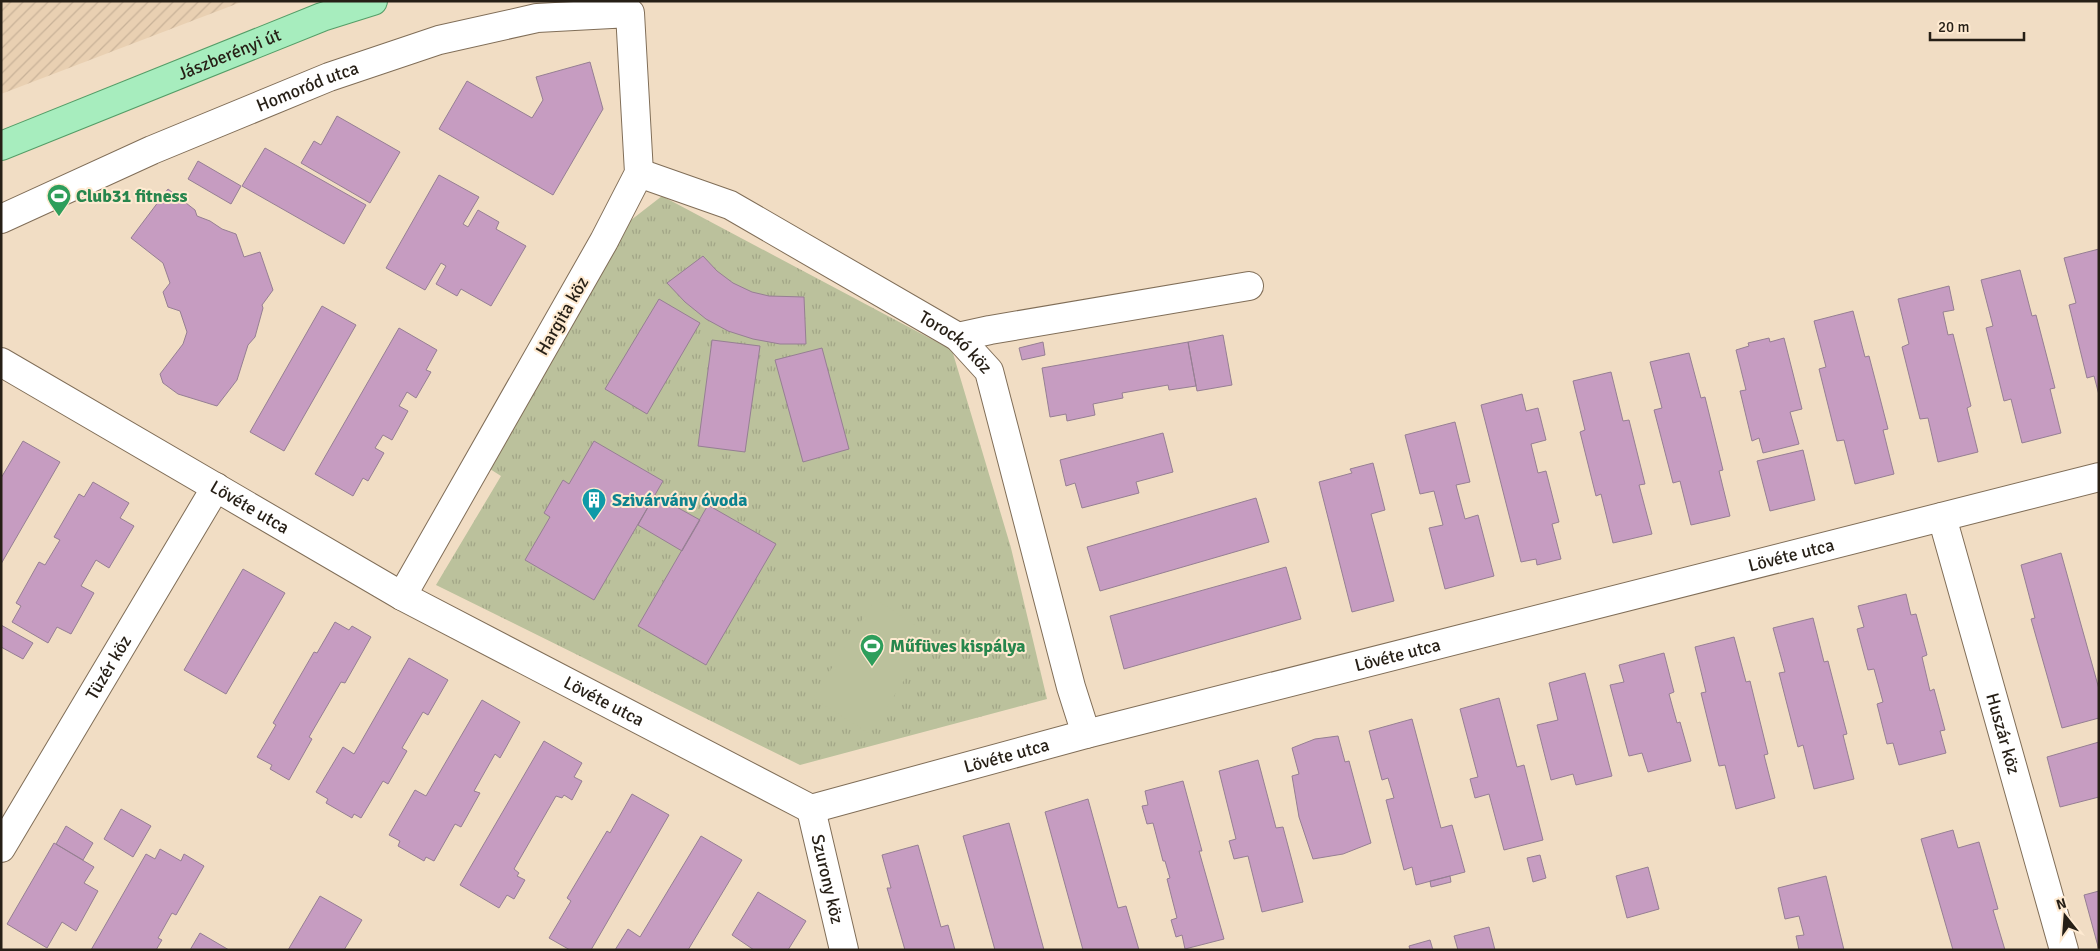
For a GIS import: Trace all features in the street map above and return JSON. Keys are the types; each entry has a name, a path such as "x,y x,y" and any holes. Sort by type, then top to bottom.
{"main road":[{"name":"Jászberényi út","path":"1,146 322,17 373,1"}],"street":[{"name":"Homoród utca","path":"1,219 152,150 329,76 439,40 537,18 630,13 639,173"},
{"name":"Torockó köz","path":"639,173 730,205 958,338 989,371 1071,687 1086,734"},
{"name":"Hargita köz","path":"402,596 604,241 639,173"},
{"path":"958,338 990,330 1249,286"},
{"name":"Lövéte utca","path":"1,362 402,596 811,809 1086,734 2099,477"},
{"name":"Tüzér köz","path":"1,848 216,487"},
{"name":"Huszár köz","path":"1942,517 2064,950"},
{"name":"Szurony köz","path":"811,809 844,950"}],"shaded area":[{"path":"1,1 244,1 1,94"}],"green space":[{"path":"662,196 952,350 1011,548 1047,699 800,765 436,585 501,476 479,462 604,241"},
{"name":"Műfüves kispálya","path":"875,599 932,636 870,734 813,698"}],"building":[{"path":"590,62 603,109 553,195 439,129 467,81 532,118 543,100 536,77"},
{"path":"337,116 400,152 370,203 301,163 314,141 321,145"},
{"path":"265,148 366,205 344,244 242,186"},
{"path":"198,161 241,186 231,204 188,179"},
{"path":"439,175 479,197 463,224 468,227 478,210 499,222 496,229 526,246 491,306 461,289 457,296 436,284 446,266 441,263 425,290 386,268"},
{"path":"168,189 195,210 197,216 236,234 244,257 260,252 273,290 262,305 263,308 255,337 248,345 237,380 217,406 178,394 163,383 160,374 183,344 187,332 180,311 168,307 163,292 170,283 163,263 131,238"},
{"path":"2099,249 2099,395 2094,376 2087,378 2069,305 2076,303 2064,258"},
{"path":"703,256 717,271 733,283 752,292 769,296 804,297 806,344 780,344 753,339 728,331 706,319 685,302 667,283"},
{"path":"2020,270 2032,316 2036,315 2055,388 2050,389 2061,433 2022,443 2011,399 2004,401 1986,328 1993,326 1981,280"},
{"path":"1949,286 1954,310 1943,312 1948,335 1953,334 1971,406 1967,408 1978,452 1938,462 1928,418 1920,419 1902,347 1909,344 1898,299"},
{"path":"659,299 700,323 647,414 605,389"},
{"path":"322,306 356,325 284,451 250,432"},
{"path":"1853,311 1865,357 1869,356 1888,429 1883,430 1894,474 1855,484 1844,440 1837,441 1819,369 1826,367 1814,321"},
{"path":"399,328 437,350 426,370 431,372 416,398 407,392 399,406 408,411 392,440 383,435 375,448 384,453 368,481 363,478 353,496 315,474"},
{"path":"1223,335 1232,385 1197,391 1188,342"},
{"path":"1769,338 1770,342 1784,338 1802,409 1790,412 1799,444 1763,453 1759,438 1752,441 1740,391 1746,390 1736,350 1749,346 1748,343"},
{"path":"712,340 760,346 745,452 698,446"},
{"path":"1043,342 1045,355 1022,360 1019,348"},
{"path":"1188,342 1196,386 1169,390 1168,385 1122,393 1123,398 1093,404 1095,415 1067,421 1066,414 1050,417 1042,368"},
{"path":"822,348 849,449 803,462 775,360"},
{"path":"1689,353 1701,398 1705,397 1723,470 1719,471 1730,516 1691,525 1680,481 1673,483 1654,410 1662,408 1650,362"},
{"path":"1611,372 1623,421 1629,420 1645,484 1639,485 1652,534 1613,543 1601,494 1596,496 1580,432 1585,430 1573,381"},
{"path":"1522,394 1526,411 1538,408 1546,440 1531,444 1538,473 1546,471 1559,522 1552,524 1561,559 1537,565 1536,559 1521,562 1481,405"},
{"path":"1455,422 1470,482 1456,485 1465,519 1478,515 1494,576 1445,589 1429,528 1443,525 1434,491 1420,494 1405,435"},
{"path":"1163,433 1173,472 1136,482 1139,493 1082,508 1075,483 1066,486 1060,460"},
{"path":"23,441 60,462 1,564 1,478"},
{"name":"Szivárvány óvoda","path":"594,441 663,481 594,600 525,560 550,517 544,513 563,480 569,484"},
{"path":"1803,450 1815,500 1770,511 1757,461"},
{"path":"1373,463 1385,510 1371,514 1394,601 1352,612 1319,482 1352,473 1350,469"},
{"path":"93,482 129,503 120,518 134,526 109,568 96,560 81,586 94,593 71,634 57,627 48,643 12,622 21,606 16,603 39,562 45,565 60,540 54,537 79,494 84,497"},
{"path":"655,495 700,520 682,551 638,525"},
{"path":"1256,498 1269,542 1100,591 1087,547"},
{"path":"708,505 776,544 706,665 638,626"},
{"path":"2061,553 2099,689 2099,718 2062,728 2031,619 2035,618 2021,565"},
{"path":"1286,567 1301,619 1124,669 1110,616"},
{"path":"243,569 285,593 226,694 184,670"},
{"path":"1906,594 1911,615 1916,614 1927,655 1922,657 1930,691 1934,689 1945,730 1940,731 1946,753 1899,765 1893,743 1887,744 1877,704 1883,702 1874,669 1868,670 1857,629 1864,627 1858,606"},
{"path":"1813,618 1824,662 1828,661 1847,734 1843,735 1854,779 1814,789 1803,745 1798,747 1779,673 1785,672 1773,628"},
{"path":"335,622 349,630 352,626 371,637 345,683 341,682 309,737 312,739 289,780 270,769 272,765 257,757 276,725 273,723 314,652 317,653"},
{"path":"1,625 33,643 23,659 1,647"},
{"path":"1734,637 1746,682 1750,681 1768,754 1764,755 1775,798 1736,809 1725,765 1719,766 1701,693 1706,692 1695,647"},
{"path":"1664,653 1674,692 1669,694 1677,723 1680,722 1691,761 1648,772 1642,753 1629,756 1610,685 1624,682 1619,665"},
{"path":"409,658 448,680 428,715 423,712 402,748 407,751 388,784 383,781 361,818 354,814 352,818 326,803 328,799 316,792 343,747 354,754"},
{"path":"1585,673 1612,776 1576,785 1573,774 1551,780 1537,725 1558,720 1549,683"},
{"path":"1499,698 1517,767 1524,765 1543,840 1504,850 1489,794 1475,798 1470,779 1478,777 1460,709"},
{"path":"482,700 520,722 500,758 495,754 474,791 480,793 461,827 455,824 434,861 426,857 424,861 398,846 400,841 389,835 415,790 426,796"},
{"path":"1412,719 1441,828 1452,825 1465,872 1416,885 1412,867 1404,870 1386,800 1394,798 1388,778 1382,780 1369,731"},
{"path":"1338,736 1345,762 1349,761 1371,843 1343,854 1313,859 1299,817 1292,776 1299,774 1292,748 1315,739"},
{"path":"544,741 582,763 574,777 582,781 572,800 564,795 562,798 556,796 514,869 519,873 517,876 525,880 514,899 507,895 499,908 460,885"},
{"path":"2099,742 2099,797 2060,807 2047,757"},
{"path":"1258,760 1276,828 1283,827 1303,902 1262,912 1248,856 1234,859 1229,841 1236,839 1219,771"},
{"path":"1183,781 1202,851 1199,851 1224,939 1185,949 1182,935 1176,937 1171,920 1177,918 1167,879 1170,878 1165,861 1163,861 1153,823 1147,824 1142,806 1148,805 1145,791"},
{"path":"632,794 669,815 591,950 570,950 549,938 571,901 567,898 607,831 610,833"},
{"path":"1088,799 1118,908 1126,906 1139,950 1083,950 1045,812"},
{"path":"121,809 151,826 133,857 104,839"},
{"path":"1009,823 1044,950 995,950 963,836"},
{"path":"66,826 93,843 83,860 56,844"},
{"path":"1953,830 1958,848 1979,842 1998,909 1993,910 2005,950 1953,950 1921,839"},
{"path":"701,836 742,860 688,950 615,950 628,929 640,937"},
{"path":"54,843 94,867 84,883 98,891 76,931 62,922 47,948 7,924"},
{"path":"918,845 941,927 948,925 955,950 905,950 887,888 891,888 882,855"},
{"path":"160,849 181,861 184,854 204,866 176,915 172,913 158,938 162,940 156,950 91,950 146,854 155,859"},
{"path":"1540,855 1546,878 1533,882 1527,858"},
{"path":"1648,867 1659,909 1627,918 1616,876"},
{"path":"1450,876 1451,882 1431,887 1430,881"},
{"path":"1826,876 1844,950 1799,950 1796,936 1804,935 1799,916 1785,919 1778,888"},
{"path":"2099,891 2099,950 2084,895"},
{"path":"758,892 806,921 788,950 754,950 732,935"},
{"path":"320,896 362,920 344,950 288,950"},
{"path":"1489,927 1495,950 1458,950 1454,936"},
{"path":"200,933 229,950 190,950"},
{"path":"1430,940 1433,950 1410,950 1409,946"}],"place":[{"name":"Club31 fitness","path":"59,217"},
{"name":"Szivárvány óvoda","path":"594,521"},
{"name":"Műfüves kispálya","path":"872,667"}]}
